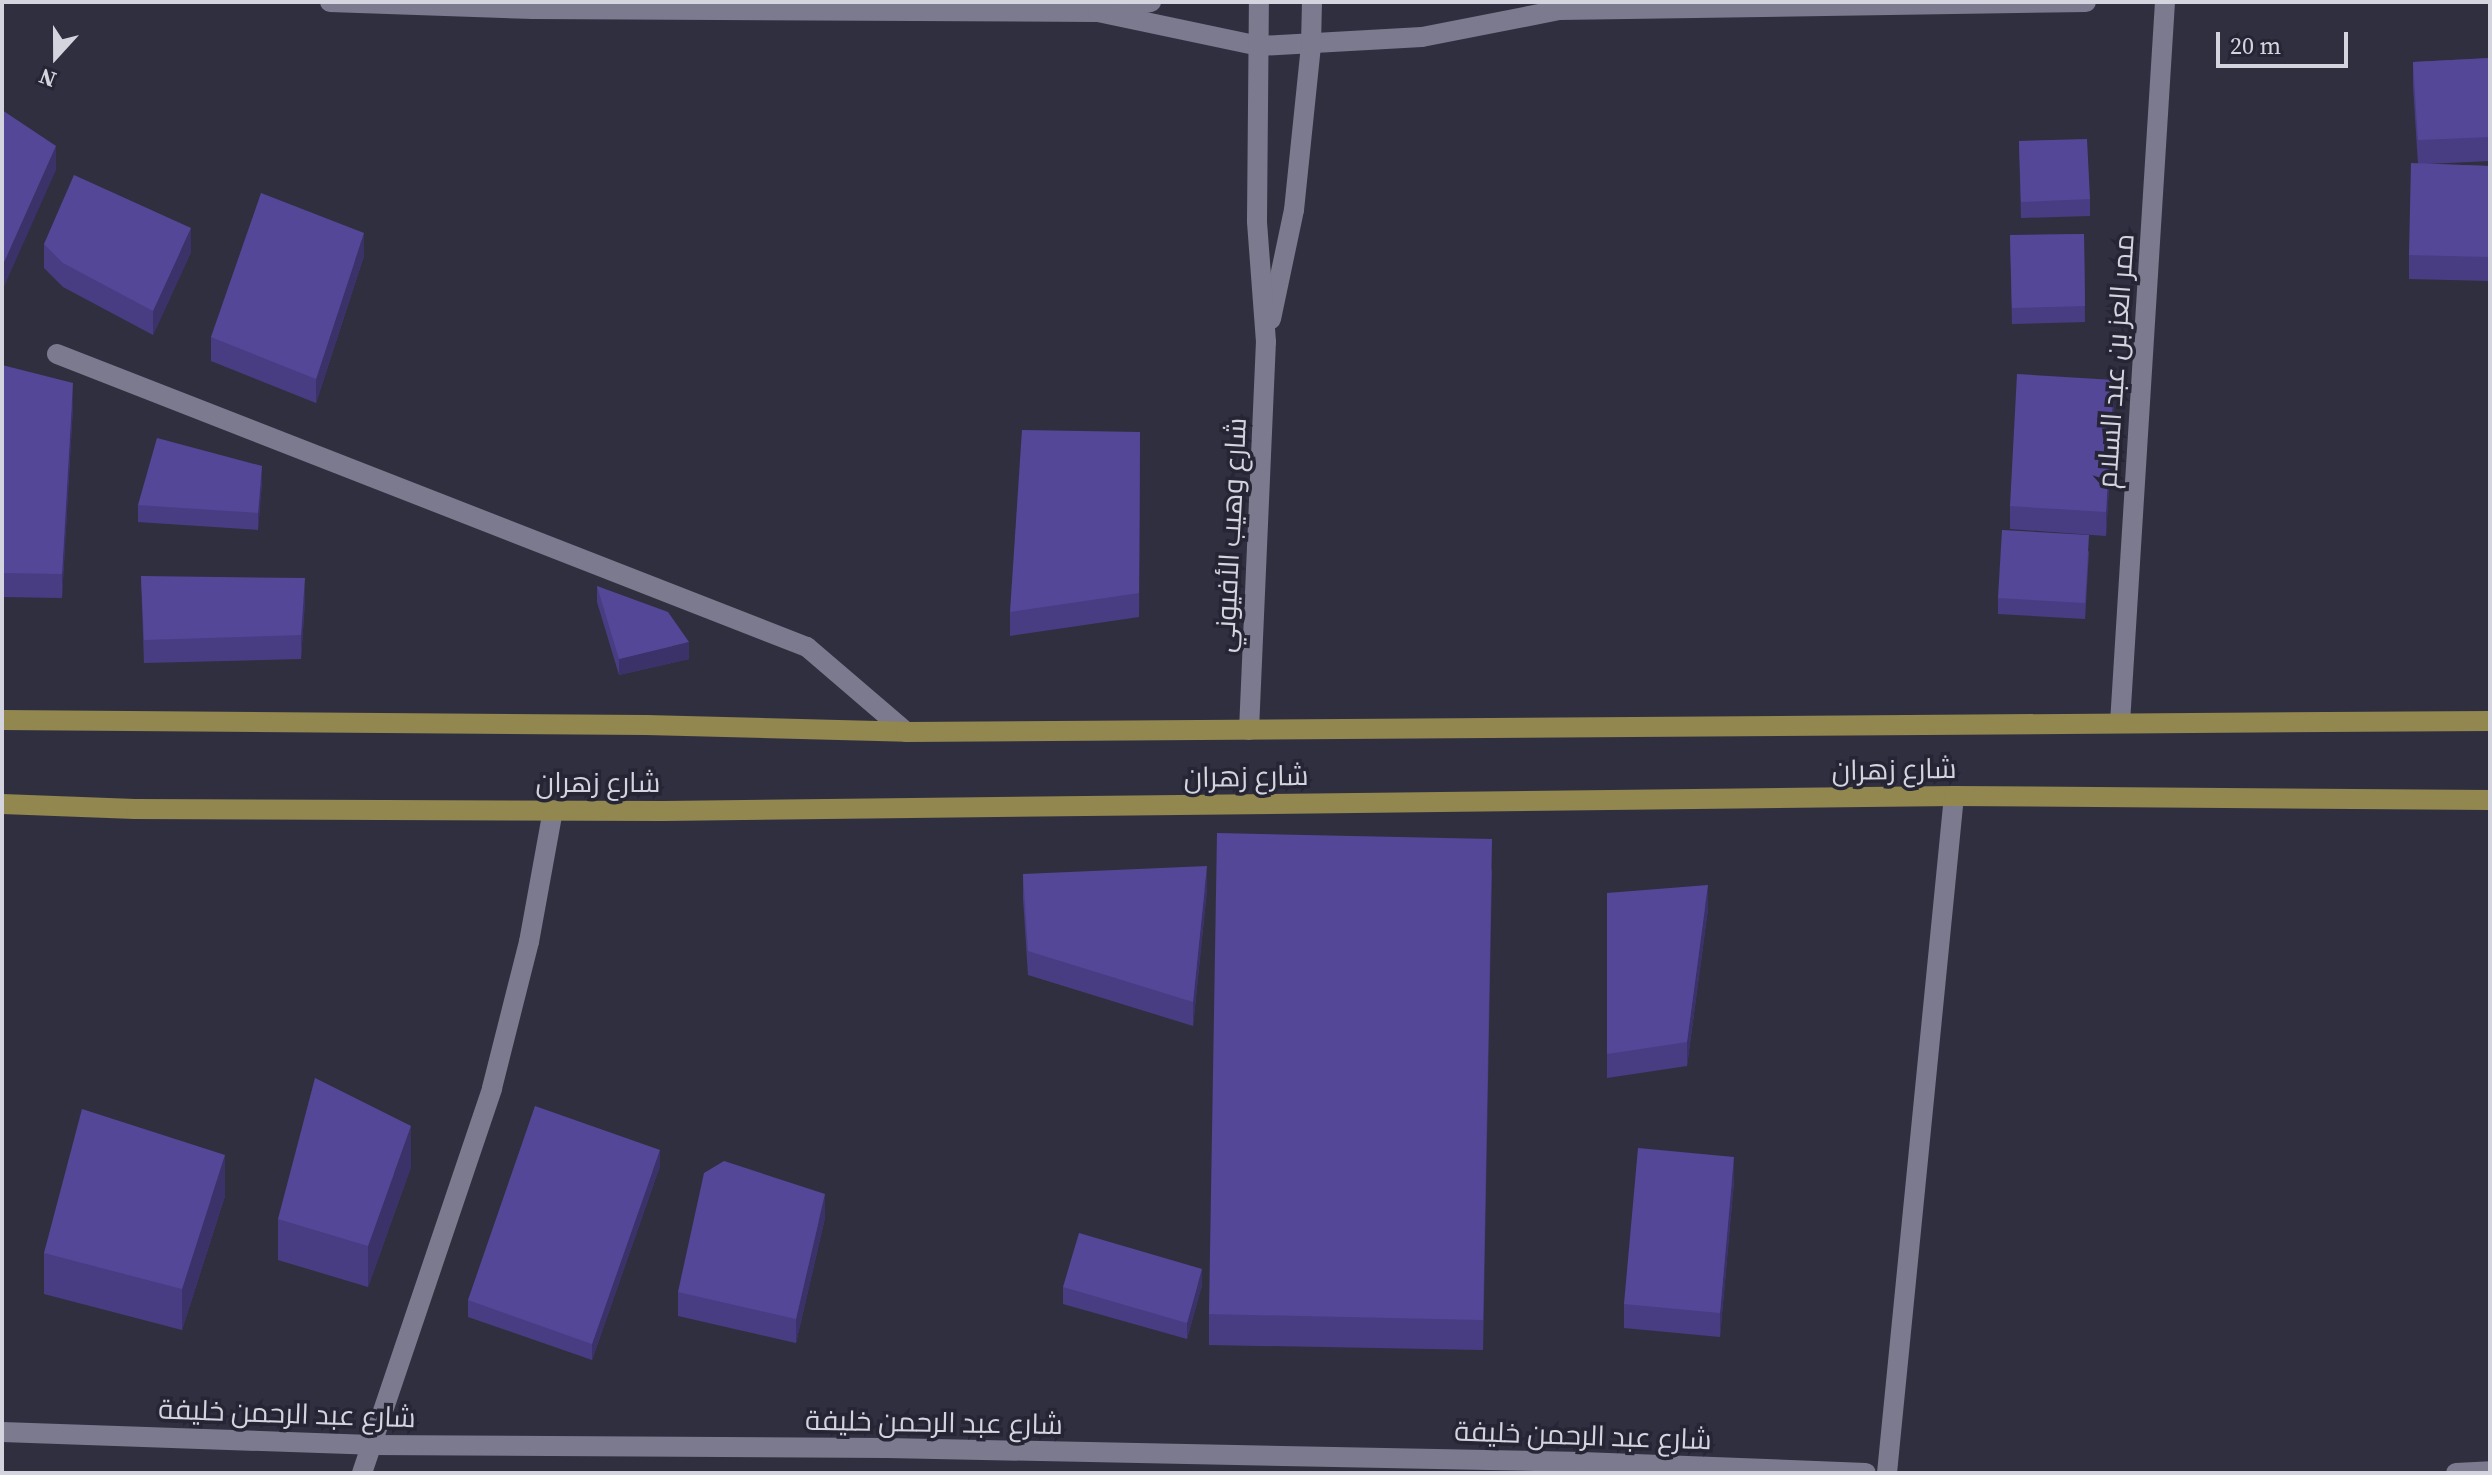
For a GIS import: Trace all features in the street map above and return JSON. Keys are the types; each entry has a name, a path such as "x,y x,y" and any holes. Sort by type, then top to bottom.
{"main road":[{"name":"شارع زهران","path":"2,720 646,725 906,732 2490,721"},
{"name":"شارع زهران","path":"2,804 135,809 553,810 1954,796 2490,800"}],"street":[{"path":"330,2 1098,12 1260,46 1422,37 1559,10 2086,2"},
{"path":"1098,12 1151,2"},
{"name":"شارع وهيب الأفيوني","path":"1249,730 1266,342 1257,221 1259,2"},
{"name":"شارع وهيب الأفيوني","path":"1266,342 1294,210 1311,45 1312,2"},
{"path":"1517,2 1559,10"},
{"name":"ممر العز بن عبد السلام","path":"2120,723 2165,2"},
{"path":"57,354 807,647 906,732"},
{"path":"1887,1473 1954,796"},
{"path":"362,1473 492,1088 529,942 553,810"},
{"name":"شارع عبد الرحمن خليفة","path":"2,1432 371,1445 887,1448 1866,1473"},
{"path":"2456,1473 2490,1471"}],"building":[{"path":"2490,58 2490,137 2418,140 2413,62"},
{"path":"2,110 56,146 2,267"},
{"path":"2087,139 2090,199 2021,202 2019,141"},
{"path":"2411,163 2490,166 2490,257 2409,255"},
{"path":"74,175 191,228 153,311 63,263 44,244"},
{"path":"261,193 364,233 316,379 211,337"},
{"path":"2084,234 2085,306 2012,308 2010,235"},
{"path":"2,365 73,383 62,574 2,573"},
{"path":"2017,374 2114,380 2106,512 2010,506"},
{"path":"1022,430 1140,432 1139,593 1010,612"},
{"path":"157,438 262,466 258,513 138,505"},
{"path":"2002,530 2089,535 2085,603 1998,598"},
{"path":"141,576 305,578 301,635 144,640"},
{"path":"597,586 668,612 689,642 619,659"},
{"path":"1217,833 1492,839 1483,1320 1209,1314"},
{"path":"1207,866 1193,1002 1028,951 1023,874"},
{"path":"1708,885 1687,1042 1607,1054 1607,893"},
{"path":"315,1078 411,1126 368,1246 278,1219"},
{"path":"535,1106 660,1150 592,1344 468,1300"},
{"path":"82,1109 225,1155 182,1289 44,1253"},
{"path":"1638,1148 1734,1157 1720,1313 1624,1304"},
{"path":"724,1161 825,1194 796,1319 678,1292 704,1173"},
{"path":"1079,1233 1202,1269 1187,1323 1063,1287"}]}
